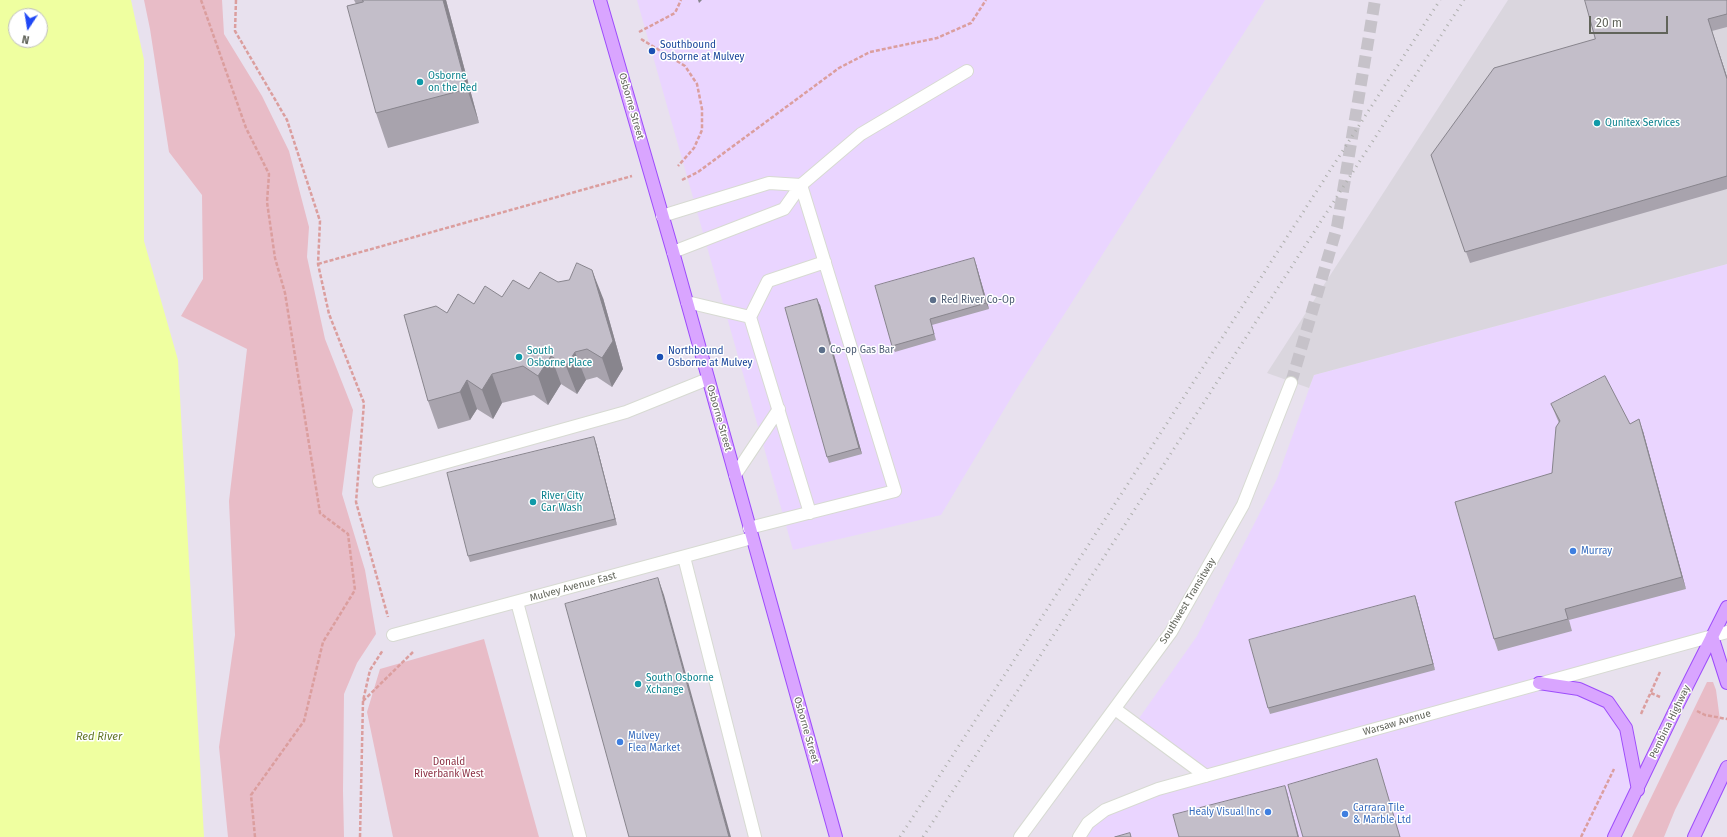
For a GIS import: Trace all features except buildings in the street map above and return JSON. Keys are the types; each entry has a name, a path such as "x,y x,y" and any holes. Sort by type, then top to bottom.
{"main road":[{"name":"Osborne Street","path":"600,0 673,252 836,837"},
{"name":"Pembina Highway","path":"1614,837 1727,607"},
{"path":"1712,636 1727,683"},
{"path":"1539,683 1578,689 1608,702 1626,728 1638,790"},
{"path":"1694,837 1727,768"}],"street":[{"path":"673,252 784,209 801,184 861,134 967,72"},
{"path":"662,216 769,183 801,184"},
{"path":"801,184 825,262 768,281 750,317 810,513"},
{"name":"Mulvey Avenue East","path":"394,635 684,557 810,513 895,491 825,262"},
{"path":"687,302 750,317"},
{"path":"379,481 626,412 708,379"},
{"name":"Southwest Transitway","path":"1020,837 1171,632 1243,505 1291,382"},
{"path":"735,475 779,409"},
{"path":"684,557 755,837"},
{"path":"517,602 580,837"},
{"name":"Warsaw Avenue","path":"1079,837 1088,823 1105,810 1158,789 1727,632"},
{"path":"1115,709 1206,776"}],"path":[{"path":"201,0 246,128 269,174 267,202 275,258 285,293 320,513 348,534 355,590 324,642 304,721 251,795 255,837"},
{"path":"236,0 235,31 287,120 320,221 318,264 329,314 364,402 356,502 394,635 370,670 363,701 361,734 360,837"},
{"path":"639,32 675,13 681,0"},
{"path":"682,180 698,172 839,68 870,52 937,38 971,23 986,0"},
{"path":"641,39 671,56 685,66 697,84 702,109 702,130 694,148 678,166"},
{"path":"318,264 649,171"},
{"path":"363,701 416,648"}],"shaded area":[{"path":"637,0 1265,0 1014,393 941,515 793,550"},
{"path":"1508,0 1727,0 1727,264 1314,375 1309,388 1267,373"},
{"path":"1727,264 1727,606 1712,636 1540,683 1608,702 1626,728 1638,790 1614,837 1079,837 1088,823 1206,776 1135,724 1197,636 1277,479 1314,375"}],"green space":[{"path":"144,0 222,0 224,34 262,96 289,151 309,227 307,257 325,339 353,410 342,494 365,570 376,634 357,663 344,694 344,837 228,837 219,747 235,635 229,501 247,349 181,316 203,279 202,195 169,152 150,29"},
{"name":"Donald Riverbank West","path":"484,639 539,837 393,837 367,712 380,669"},
{"path":"1707,682 1713,682 1716,690 1720,720 1675,810 1664,837 1632,837"}],"water":[{"name":"Red River","path":"0,0 131,0 144,60 144,241 178,360 204,837 0,837"}],"tunnel":[{"path":"1291,383 1337,227 1375,0"}],"railway":[{"path":"900,837 1440,0"},
{"path":"923,837 1464,0"}],"place":[{"name":"Southbound Osborne at Mulvey","path":"652,51"},
{"name":"Osborne on the Red","path":"420,82"},
{"name":"Qunitex Services","path":"1597,123"},
{"name":"Red River Co-Op","path":"933,300"},
{"name":"Co-op Gas Bar","path":"822,350"},
{"name":"South Osborne Place","path":"519,357"},
{"name":"Northbound Osborne at Mulvey","path":"660,357"},
{"name":"River City Car Wash","path":"533,502"},
{"name":"Murray","path":"1573,551"},
{"name":"South Osborne Xchange","path":"638,684"},
{"name":"Mulvey Flea Market","path":"620,742"},
{"name":"Healy Visual Inc","path":"1268,812"},
{"name":"Carrara Tile & Marble Ltd","path":"1345,814"}]}
